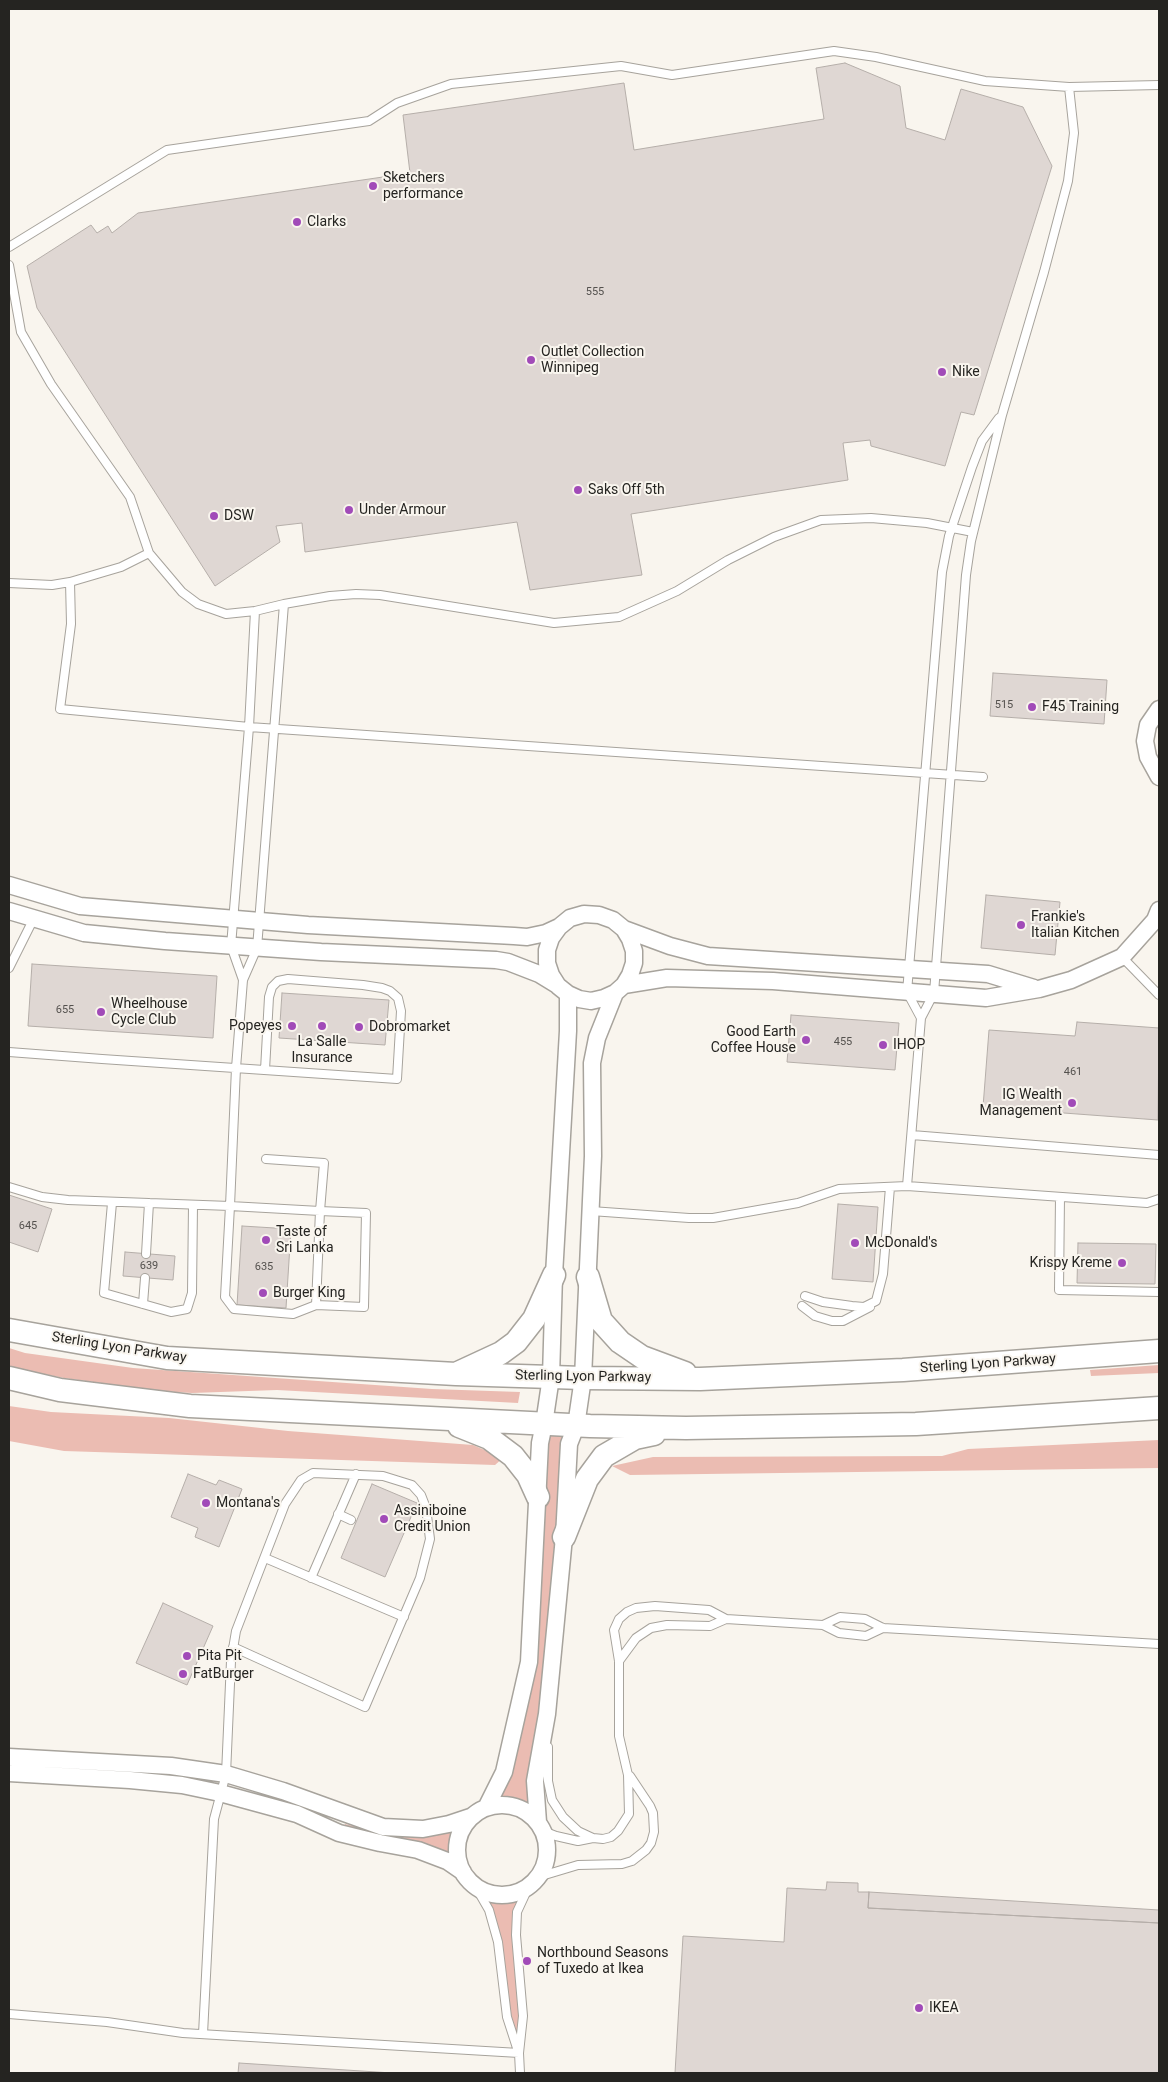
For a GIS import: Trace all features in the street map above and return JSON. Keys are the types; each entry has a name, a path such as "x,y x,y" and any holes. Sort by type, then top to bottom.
{"main road":[{"path":"456,1374 501,1353 516,1342 534,1319 554,1275"},
{"path":"588,1277 601,1320 620,1342 642,1357 700,1379"},
{"name":"Sterling Lyon Parkway","path":"9,1330 166,1358 456,1374 583,1378 700,1379 903,1370 1159,1351"},
{"path":"9,1378 60,1390 190,1406 576,1426 686,1428 916,1424 1159,1408"},
{"path":"442,1419 489,1438 513,1456 528,1475 538,1497"},
{"path":"564,1537 586,1479 604,1456 635,1438 686,1428"}],"street":[{"path":"1159,709 1148,725 1145,741 1148,757 1159,777"},
{"path":"9,885 80,906 259,921 526,937 546,933 570,918 584,914 599,915 613,920 624,929 670,946 708,956 988,974 1039,989"},
{"path":"9,911 84,933 258,948 496,960 508,962 539,974 579,999 591,1001 604,998 619,989 667,978 773,981 986,998 1039,989 1071,980 1122,957 1155,920 1159,910"},
{"path":"468,1878 458,1858 458,1842 463,1828 479,1812 504,1772 529,1662 540,1443 551,1377 554,1275 568,1034 563,990 551,975 547,963 551,938 558,927"},
{"path":"9,1773 182,1785 220,1793 297,1814 339,1833 418,1850 447,1861 487,1892 516,1893 534,1881 545,1864 547,1850 541,1826 535,1781 548,1714 564,1537 569,1444 576,1426 583,1378 593,1156 592,1063 597,1038 619,989 630,975 634,963 634,951 624,929"},
{"path":"9,1757 171,1766 226,1774 283,1791 383,1828 423,1829 450,1824 501,1805 517,1807 529,1814 541,1826"}],"lane":[{"path":"9,247 167,150 369,120 397,104 451,84 621,66 672,75 834,51 876,57 985,81 1069,87 1159,85"},
{"path":"908,1186 921,1018 934,993 966,575 973,532 1002,415 1044,272 1068,181 1074,133 1069,87"},
{"path":"9,265 21,332 51,384 130,497 149,553 182,592 198,604 226,614 255,611 330,596 380,595 554,623 619,617 677,591 728,560 774,537 821,520 871,518 927,523 973,532"},
{"path":"921,1018 908,992 909,968 942,572 952,528 972,467 982,441 1002,415"},
{"path":"9,583 52,586 121,567 149,553"},
{"path":"70,582 71,624 60,709 275,729 983,777"},
{"path":"9,1187 42,1197 112,1202 230,1206 366,1213 364,1307 316,1305 293,1314 234,1309 225,1297 230,1206 236,1068 243,980 258,948 284,604"},
{"path":"243,980 231,946 249,727 255,611"},
{"path":"9,968 34,918"},
{"path":"1122,957 1159,994"},
{"path":"9,1052 264,1070 396,1079 401,1011 398,998 390,991 372,986 288,979 278,981 272,987 269,997 264,1070"},
{"path":"912,1135 1159,1156"},
{"path":"266,1159 324,1163 316,1305"},
{"path":"591,1211 713,1218 798,1203 839,1189 908,1186 1147,1203 1159,1199"},
{"path":"802,1306 815,1316 843,1321 863,1312 876,1301 883,1274 890,1187"},
{"path":"1060,1197 1059,1290 1159,1292"},
{"path":"112,1202 104,1293 171,1312 187,1308 192,1293 194,1205"},
{"path":"146,1254 149,1203"},
{"path":"143,1304 145,1278"},
{"path":"805,1296 823,1302 852,1306 864,1306 876,1301"},
{"path":"203,2034 214,1819 226,1774 233,1647 236,1631 285,1504 301,1480 313,1473 384,1476 412,1485 421,1495 426,1508 430,1539 420,1578 364,1707 233,1647"},
{"path":"311,1578 356,1474"},
{"path":"338,1514 351,1520"},
{"path":"265,1558 404,1617"},
{"path":"541,1826 556,1836 578,1841 611,1837 625,1823 629,1814 628,1775 620,1736 615,1624 622,1615 636,1608 655,1606 710,1610 726,1619 822,1625 839,1633 866,1636 882,1628"},
{"path":"822,1625 840,1618 865,1619 882,1628 1159,1644"},
{"path":"618,1660 636,1638 651,1628 667,1625 710,1626 726,1619"},
{"path":"548,1714 548,1781 552,1800 562,1817 592,1838"},
{"path":"520,2073 519,2053 523,2016 516,1935 517,1912 534,1881 578,1865 622,1864 632,1861 646,1850 651,1843 654,1832 653,1813 628,1775"},
{"path":"468,1878 488,1910 498,1942 507,2017 519,2053"},
{"path":"9,2014 107,2022 203,2034 519,2053"}],"shaded area":[{"path":"9,1348 25,1353 133,1368 432,1389 520,1392 518,1403 277,1390 192,1393 159,1391 64,1378 9,1367"},
{"path":"1159,1365 1159,1373 1091,1376 1090,1370"},
{"path":"9,1406 51,1412 169,1418 288,1431 473,1445 503,1458 495,1465 64,1451 9,1441"},
{"path":"544,1424 576,1426 538,1822 517,1807 493,1806 529,1662"},
{"path":"1159,1440 1159,1468 630,1475 612,1466 653,1457 942,1456 968,1449"},
{"path":"345,1824 380,1832 450,1832 450,1854 424,1844 344,1828"},
{"path":"474,1884 487,1892 502,1895 516,1893 529,1886 517,1913 523,2016 519,2053 507,2017 498,1942 489,1910"}],"building":[{"name":"Outlet Collection Winnipeg","path":"845,63 900,86 906,128 945,140 961,89 1023,107 1052,166 974,415 961,412 945,466 871,446 870,440 843,443 848,480 631,514 642,575 530,590 517,522 305,552 302,523 276,526 280,542 215,586 37,308 27,266 91,225 97,233 108,226 112,233 138,213 410,173 403,115 624,83 634,150 824,119 816,68"},
{"path":"993,673 1107,680 1104,724 990,716"},
{"name":"Frankie's Italian Kitchen","path":"986,895 1060,902 1055,955 981,948"},
{"path":"32,964 217,976 213,1038 28,1026"},
{"path":"282,993 389,1000 385,1045 279,1038"},
{"path":"791,1015 899,1023 895,1070 787,1062"},
{"path":"1077,1022 1159,1028 1158,1120 983,1107 989,1030 1075,1036"},
{"path":"9,1195 52,1209 38,1252 9,1242"},
{"name":"McDonald's","path":"838,1204 878,1207 873,1282 832,1279"},
{"path":"242,1226 291,1229 286,1308 237,1305"},
{"path":"1078,1243 1156,1244 1155,1284 1077,1283"},
{"path":"125,1252 175,1256 173,1280 123,1276"},
{"name":"Montana's","path":"188,1474 216,1485 219,1480 242,1489 219,1547 195,1537 198,1528 171,1517"},
{"name":"Assiniboine Credit Union","path":"372,1484 417,1503 385,1577 341,1558"},
{"path":"163,1603 213,1626 187,1685 136,1663"},
{"name":"IKEA","path":"827,1882 858,1883 858,1892 869,1892 868,1908 1159,1923 1159,2073 675,2073 683,1936 784,1942 787,1888 826,1890"},
{"path":"869,1892 1159,1910 1159,1923 868,1908"},
{"path":"239,2063 392,2073 238,2073"}],"place":[{"name":"Sketchers performance","path":"373,186"},
{"name":"Clarks","path":"297,222"},
{"name":"Outlet Collection Winnipeg","path":"531,360"},
{"name":"Nike","path":"942,372"},
{"name":"Saks Off 5th","path":"578,490"},
{"name":"Under Armour","path":"349,510"},
{"name":"DSW","path":"214,516"},
{"name":"F45 Training","path":"1032,707"},
{"name":"Frankie's Italian Kitchen","path":"1021,925"},
{"name":"Wheelhouse Cycle Club","path":"101,1012"},
{"name":"Popeyes","path":"292,1026"},
{"name":"La Salle Insurance","path":"322,1026"},
{"name":"Dobromarket","path":"359,1027"},
{"name":"Good Earth Coffee House","path":"806,1040"},
{"name":"IHOP","path":"883,1045"},
{"name":"IG Wealth Management","path":"1072,1103"},
{"name":"Taste of Sri Lanka","path":"266,1240"},
{"name":"McDonald's","path":"855,1243"},
{"name":"Krispy Kreme","path":"1122,1263"},
{"name":"Burger King","path":"263,1293"},
{"name":"Montana's","path":"206,1503"},
{"name":"Assiniboine Credit Union","path":"384,1519"},
{"name":"Pita Pit","path":"187,1656"},
{"name":"FatBurger","path":"183,1674"},
{"name":"Northbound Seasons of Tuxedo at Ikea","path":"527,1961"},
{"name":"IKEA","path":"919,2008"}]}
